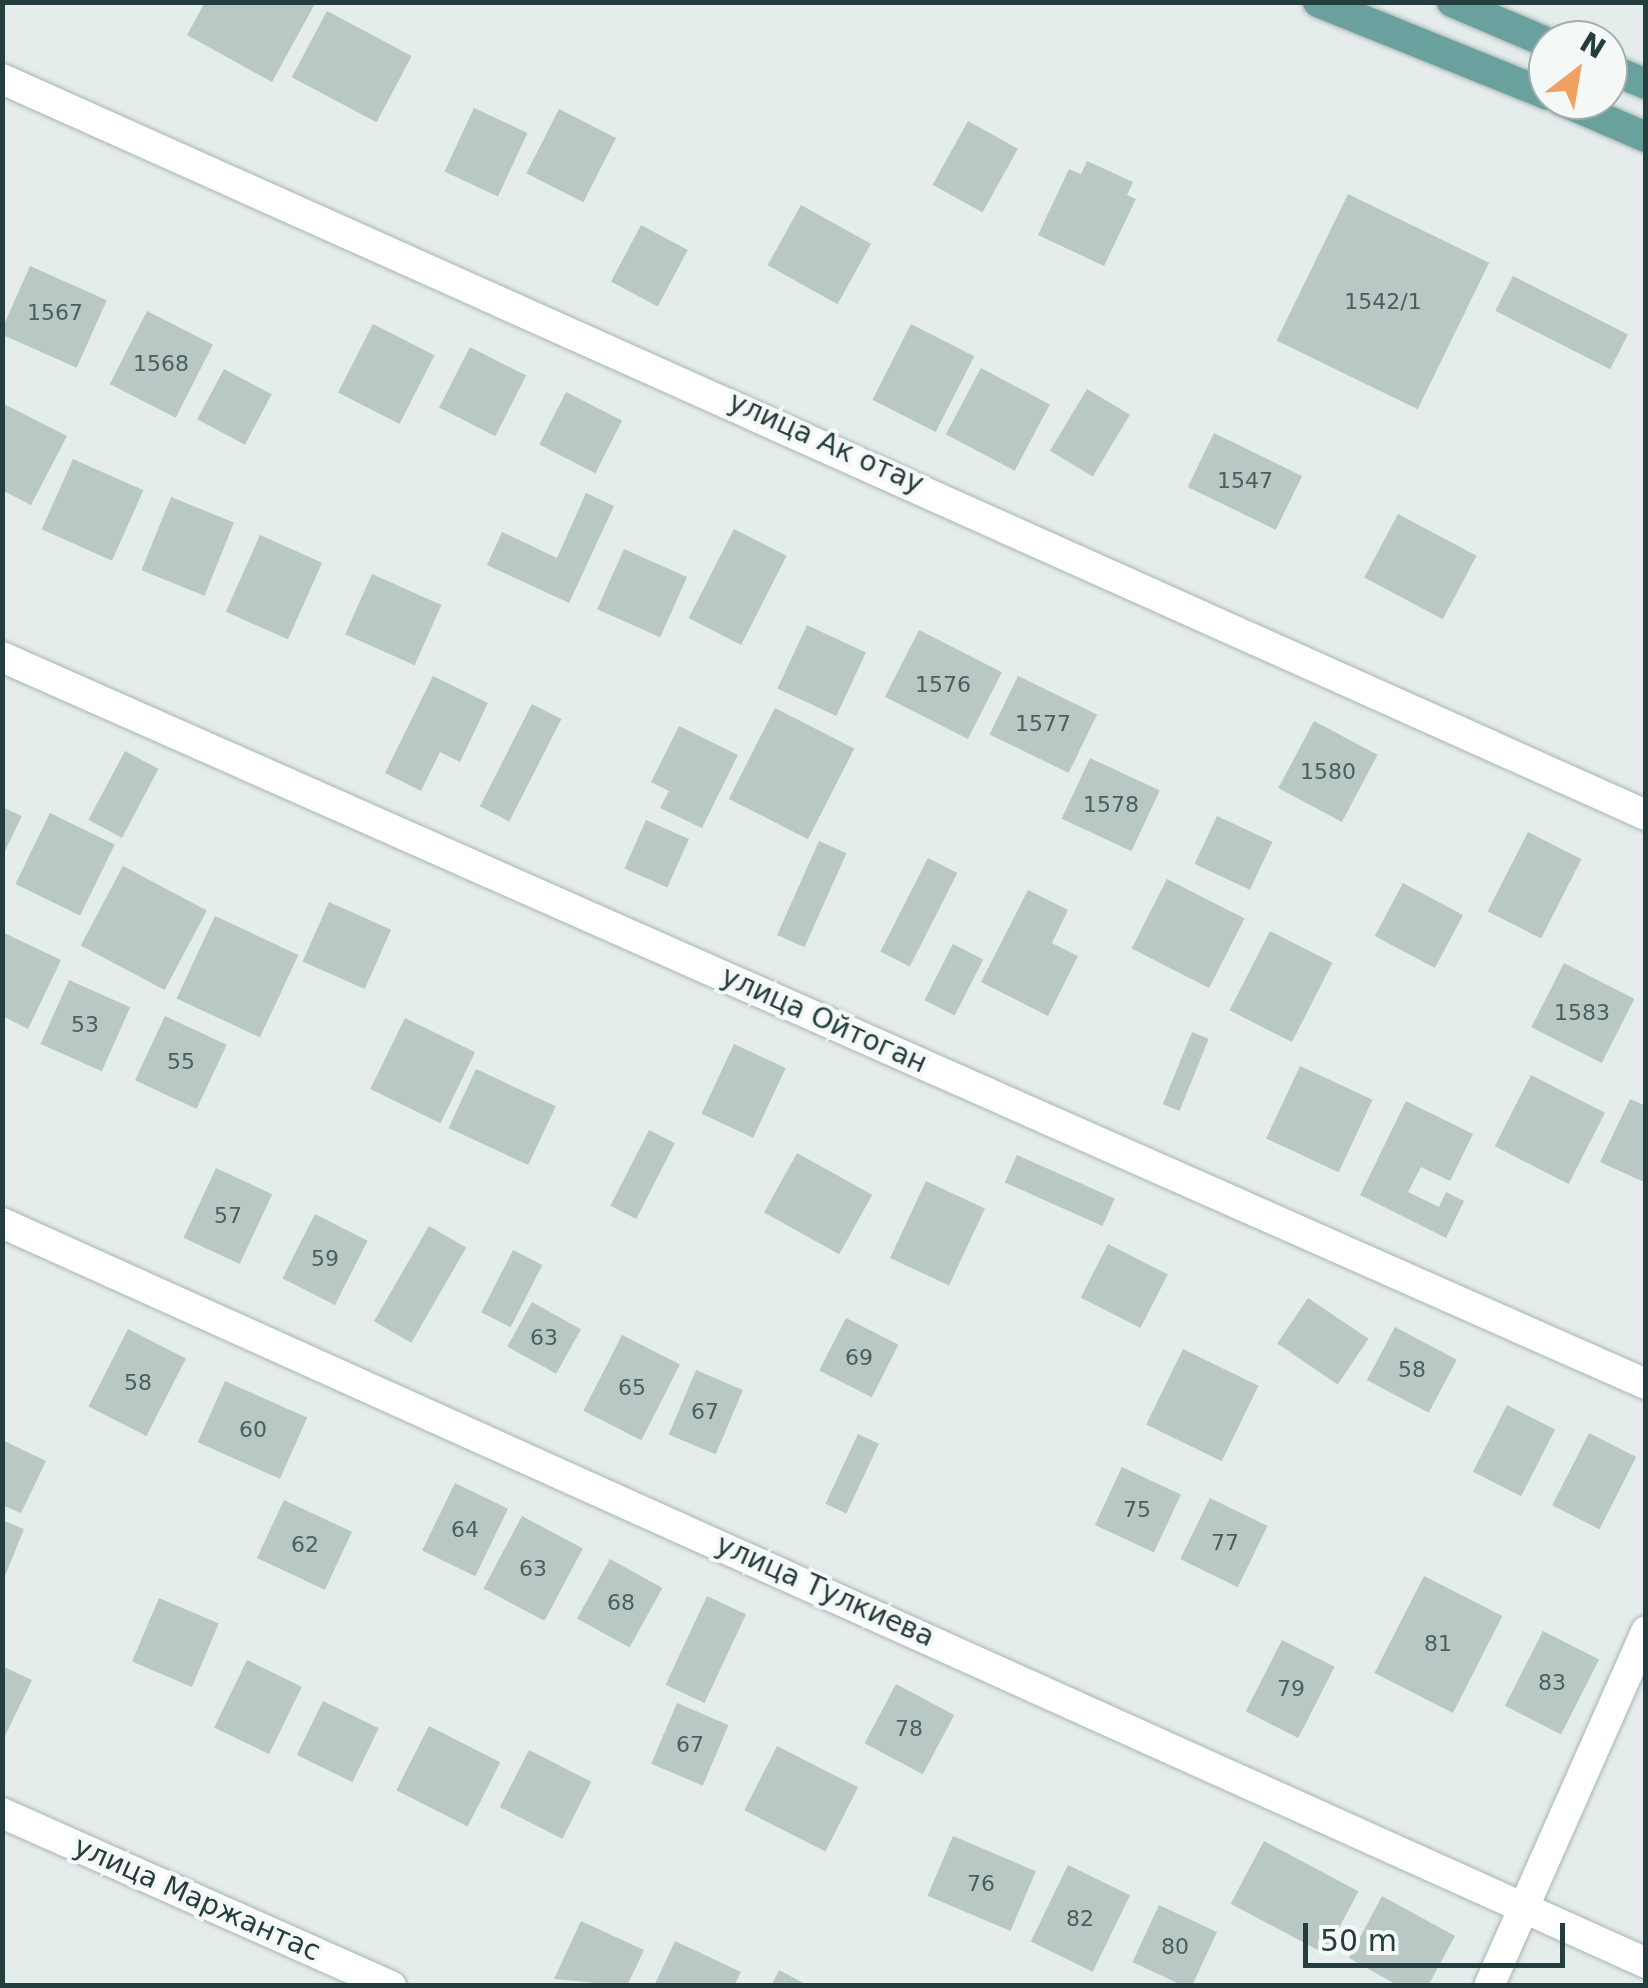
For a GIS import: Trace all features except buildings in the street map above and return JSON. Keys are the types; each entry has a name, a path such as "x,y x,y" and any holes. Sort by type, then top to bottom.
{"main road":[{"path":"1318,2 1528,87"},
{"path":"1452,2 1528,34"},
{"path":"1606,120 1646,137"}],"street":[{"name":"улица Ак отау","path":"2,79 1646,815"},
{"name":"улица Ойтоган","path":"2,658 1646,1384"},
{"name":"улица Тулкиева","path":"2,1223 1646,1962"},
{"path":"1490,1986 1646,1630"},
{"name":"улица Маржантас","path":"2,1813 391,1986"}]}
